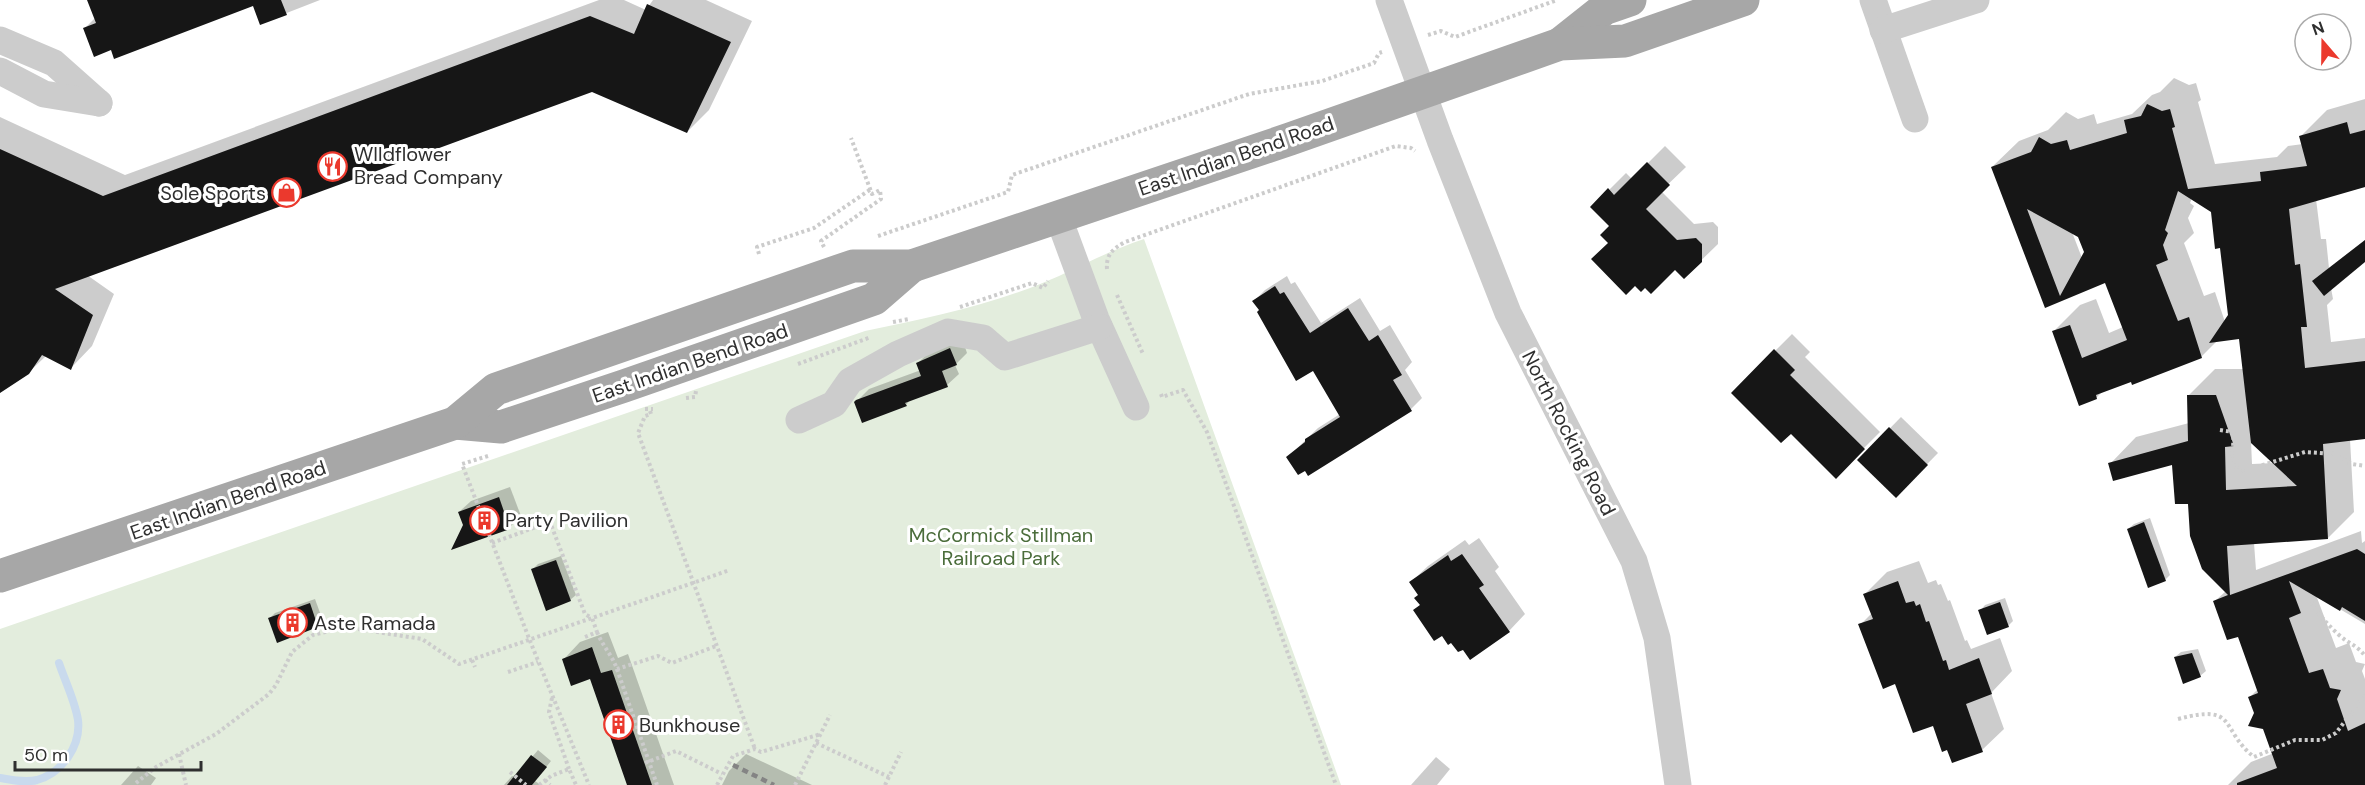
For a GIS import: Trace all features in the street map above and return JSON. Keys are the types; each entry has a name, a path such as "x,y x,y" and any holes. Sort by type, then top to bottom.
{"main road":[{"name":"East Indian Bend Road","path":"1560,44 1604,9 1630,0"},
{"name":"East Indian Bend Road","path":"0,576 455,423 501,428 874,299 912,266 1560,44 1625,41 1743,0"}],"street":[{"name":"North Rocking Road","path":"1389,0 1508,313 1634,561 1657,638 1678,785"},
{"path":"1873,0 1915,119"},
{"path":"1883,30 1976,0"},
{"path":"0,40 54,63 99,103 44,94 0,71"},
{"path":"1058,216 1100,327 1136,408"},
{"path":"799,420 834,404 850,381 898,354 948,332 983,338 1005,357 1100,327"}],"path":[{"path":"869,239 1008,192 1012,175 1249,94 1322,81 1374,63 1379,53 1441,31 1455,37 1557,0"},
{"path":"826,253 821,241 881,199 880,190 872,194 851,138"},
{"path":"1107,272 1108,255 1125,242 1396,146 1416,151 1422,146"},
{"path":"759,254 757,247 814,228 871,189"},
{"path":"1100,253 1108,255"},
{"path":"1116,293 1144,356"},
{"path":"892,330 894,322"},
{"path":"798,364 882,333"},
{"path":"1158,387 1162,397 1183,390 1207,432 1336,785"},
{"path":"650,411 651,414 645,416 638,434 755,750"},
{"path":"2220,430 2233,432 2232,458 2240,472 2305,452 2334,454 2352,464 2365,466"},
{"path":"462,465 538,662 589,785"},
{"path":"492,543 550,522 585,614 592,618 602,643 610,652 617,669 647,762 657,785"},
{"path":"136,783 142,776 216,734 269,694 276,685 292,652 312,632 345,627 422,639 459,664 730,570"},
{"path":"2311,602 2323,621 2341,637 2358,646 2365,656"},
{"path":"585,637 597,632"},
{"path":"617,669 658,656 672,663 717,646"},
{"path":"472,660 475,667"},
{"path":"508,672 538,662"},
{"path":"2178,719 2198,714 2228,720 2238,740 2254,757 2295,740 2322,740 2337,733 2365,695"},
{"path":"553,697 549,712 576,785"},
{"path":"795,785 830,715"},
{"path":"717,785 733,756 755,750 761,752 821,734"},
{"path":"816,743 889,777"},
{"path":"647,762 676,752 722,774"},
{"path":"885,785 901,752"},
{"path":"179,754 186,785"},
{"path":"538,785 569,769"},
{"path":"510,772 526,785"},
{"path":"544,780 550,785"}],"green space":[{"name":"McCormick Stillman Railroad Park","path":"1144,239 1341,785 0,785 0,629 865,331 948,313 1010,295"}],"building":[{"path":"87,0 281,0 287,15 260,25 253,6 114,59 111,50 94,57 83,28 96,23"},
{"path":"647,4 731,42 687,133 592,92 55,289 93,315 71,370 42,355 29,374 0,393 0,149 103,196 590,16 634,34"},
{"path":"2147,104 2162,111 2170,109 2175,127 2172,128 2188,189 2261,181 2260,172 2307,166 2299,136 2347,122 2350,134 2365,130 2365,187 2289,209 2295,265 2300,264 2307,327 2301,327 2305,368 2365,361 2365,439 2323,444 2328,539 2227,546 2230,595 2357,549 2365,554 2365,621 2342,607 2340,611 2289,581 2301,613 2289,618 2309,673 2323,669 2330,688 2341,690 2337,699 2348,731 2365,723 2365,785 2237,785 2237,783 2277,768 2263,729 2248,726 2254,713 2248,697 2258,693 2238,637 2227,640 2213,601 2228,595 2202,569 2190,536 2188,504 2175,504 2172,465 2113,481 2108,463 2188,441 2187,395 2216,395 2234,446 2225,447 2226,490 2297,486 2251,443 2239,339 2209,343 2228,315 2220,248 2215,249 2211,212 2178,191 2165,230 2168,233 2163,245 2168,260 2156,265 2178,321 2189,317 2202,358 2132,385 2131,382 2096,395 2097,399 2079,406 2052,331 2070,325 2082,358 2127,340 2105,283 2045,308 1991,167 2031,152 2039,137 2051,144 2067,140 2070,150 2127,133 2124,120 2141,116","holes":["2027,209 2078,237 2084,252 2060,296"]},
{"path":"1647,162 1670,185 1646,209 1677,240 1696,238 1702,244 1702,262 1684,279 1675,270 1651,294 1645,288 1641,292 1635,286 1626,295 1591,259 1608,243 1600,235 1609,226 1590,207 1608,188 1614,195"},
{"path":"2365,240 2365,262 2324,296 2312,281"},
{"path":"1275,286 1280,294 1284,292 1310,333 1348,308 1369,341 1378,335 1402,375 1393,380 1412,411 1308,476 1305,471 1298,475 1286,457 1305,442 1305,439 1340,417 1313,371 1296,381 1257,312 1259,310 1252,301"},
{"path":"950,348 957,365 942,371 948,387 905,403 907,406 862,423 854,402 856,400 921,376 916,363"},
{"path":"1774,349 1795,370 1790,375 1865,449 1836,479 1791,434 1781,443 1731,393"},
{"path":"1889,427 1928,465 1896,498 1857,460"},
{"name":"Party Pavilion","path":"499,497 510,529 451,550 463,525 458,512"},
{"path":"2144,522 2166,581 2148,588 2127,529"},
{"path":"1462,554 1484,585 1479,588 1510,632 1470,660 1463,650 1458,652 1451,643 1448,645 1442,636 1434,641 1413,610 1420,605 1414,598 1418,595 1409,582 1448,555 1451,561"},
{"path":"556,560 571,601 546,611 531,569"},
{"path":"1898,581 1906,603 1914,601 1916,606 1920,604 1926,622 1929,621 1943,661 1946,660 1949,670 1979,658 1992,694 1966,704 1983,752 1952,763 1947,750 1942,752 1933,726 1913,733 1895,684 1883,689 1858,624 1873,619 1863,594"},
{"path":"2000,602 2009,627 1987,635 1978,610"},
{"name":"Aste Ramada","path":"310,603 318,627 277,643 268,618"},
{"name":"Bunkhouse","path":"592,647 601,673 612,670 652,785 627,785 590,679 571,686 562,659"},
{"path":"2192,653 2201,677 2183,684 2174,657"},
{"path":"531,755 547,767 532,785 507,785"}],"waterway":[{"path":"0,778 18,781 37,780 62,765 73,749 78,730 77,713 59,663"}],"railway":[{"path":"733,765 774,785"}],"place":[{"name":"WIldflower Bread Company","path":"333,166"},
{"name":"Sole Sports","path":"287,193"},
{"name":"Party Pavilion","path":"484,520"},
{"name":"Aste Ramada","path":"293,623"},
{"name":"Bunkhouse","path":"618,725"}]}
